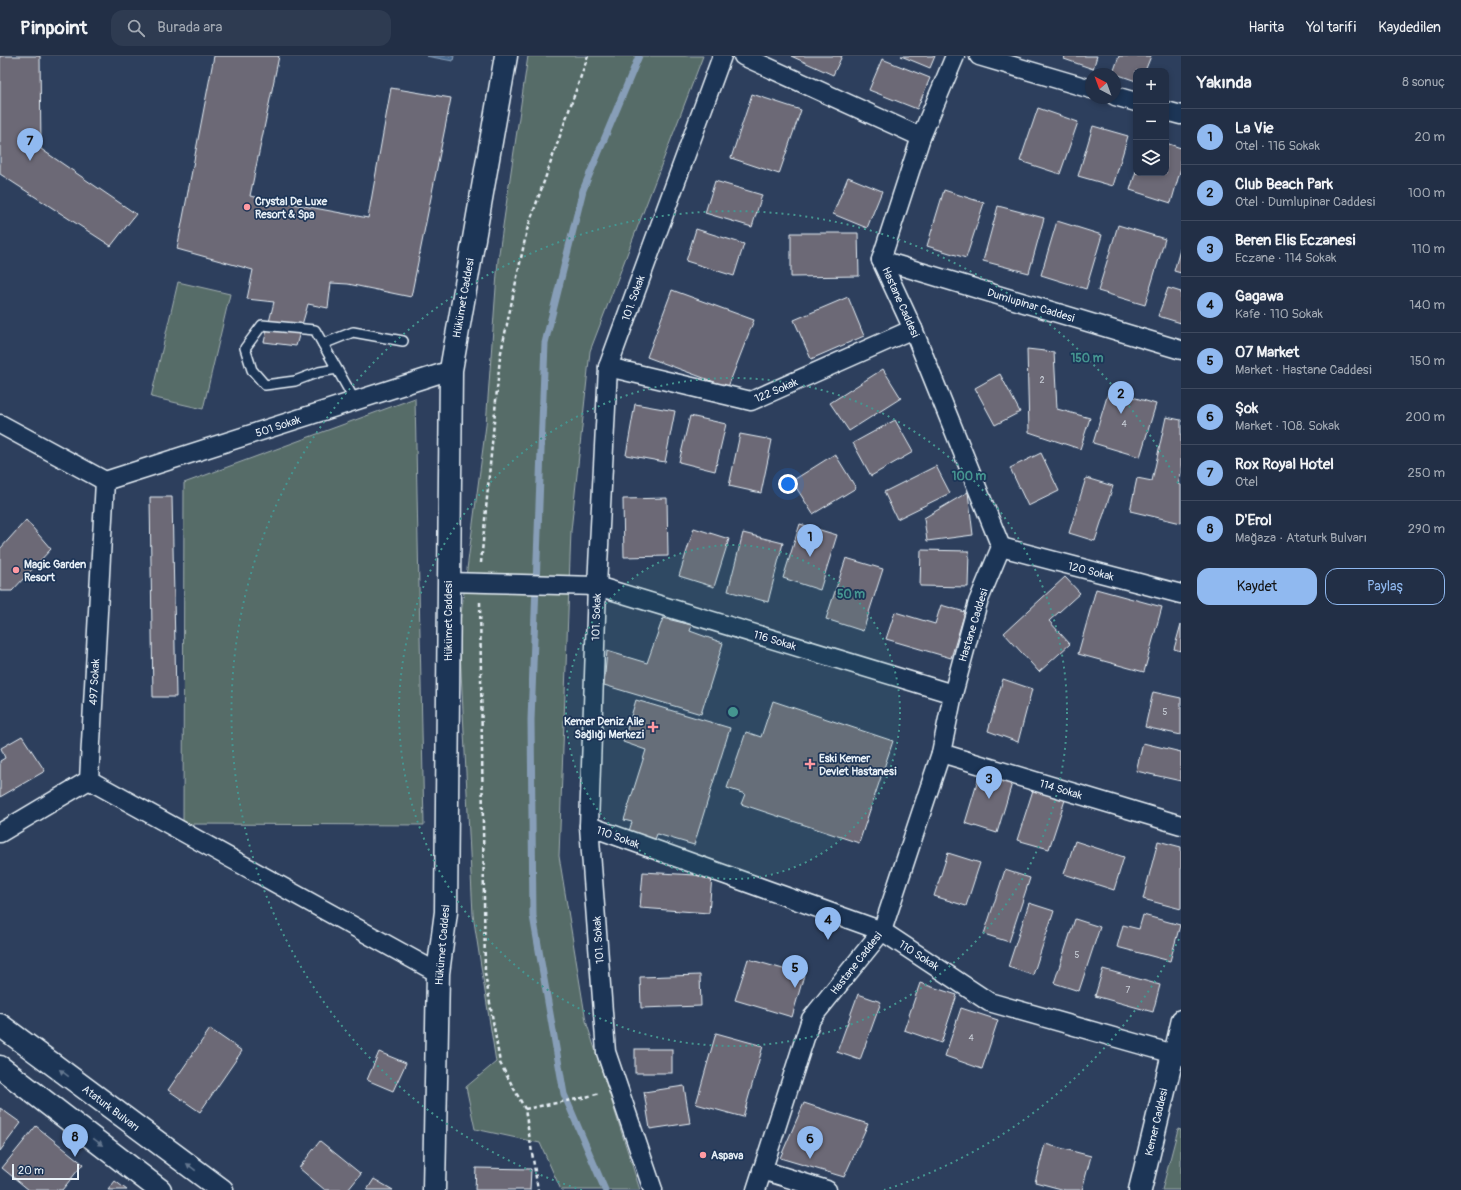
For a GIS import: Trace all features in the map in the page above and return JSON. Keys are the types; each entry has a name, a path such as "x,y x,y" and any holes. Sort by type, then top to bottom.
{"street":[{"name":"Hükümet Caddesi","path":"434,1190 438,973 446,912 451,370 506,56"},
{"name":"101. Sokak","path":"653,1190 606,1052 589,826 597,586 608,367 722,56"},
{"path":"743,56 921,137"},
{"name":"Hastane Caddesi","path":"756,1190 811,1019 882,931 941,753 953,694 978,602 1001,547 913,329 881,260 921,137 955,56"},
{"path":"979,56 1085,87"},
{"path":"1121,98 1133,101"},
{"path":"1169,112 1181,115"},
{"name":"Dumlupinar Caddesi","path":"881,260 1181,350"},
{"name":"122 Sokak","path":"608,367 751,401 913,329"},
{"name":"501 Sokak","path":"105,481 451,370"},
{"path":"0,424 105,481"},
{"name":"497 Sokak","path":"89,780 105,481"},
{"name":"120 Sokak","path":"1001,547 1181,594"},
{"name":"116 Sokak","path":"448,582 597,586 953,694"},
{"name":"114 Sokak","path":"941,753 1181,825"},
{"path":"0,833 89,780 438,973"},
{"name":"110 Sokak","path":"589,826 882,931 989,1002 1177,1055"},
{"path":"1177,1055 1181,1019"},
{"name":"Ataturk Bulvarı","path":"0,1025 222,1190"},
{"name":"Kemer Caddesi","path":"1140,1190 1177,1055"},
{"path":"0,1067 160,1190"},
{"path":"762,1170 827,1190"}],"lane":[{"path":"337,369 319,372 295,381 265,385 252,370 245,348 262,326 315,330 323,344 355,401"},
{"path":"323,344 353,332 403,341"}],"path":[{"path":"538,1190 525,1109 500,1063 486,972 480,582 484,523 500,357 527,230 588,56"},
{"path":"525,1109 600,1093"}],"green space":[{"path":"528,56 703,56 590,351 571,531 559,856 586,1021 640,1190 561,1190 540,1143 475,1129 466,1087 496,1062 473,915 459,630 486,425 498,260"},
{"path":"178,282 230,294 203,409 151,397"},
{"path":"415,398 424,825 183,824 184,483"},
{"path":"1178,1129 1181,1130 1181,1190 1162,1190"}],"water":[{"path":"426,56 454,56 453,61"}],"building":[{"path":"0,56 40,56 41,149 136,214 111,246 0,174"},
{"name":"Crystal De Luxe Resort & Spa","path":"214,56 279,56 250,196 368,218 391,88 451,98 411,297 348,284 331,283 328,308 308,304 296,346 264,342 274,302 247,299 253,270 177,249"},
{"path":"791,56 842,56 833,75"},
{"path":"901,56 935,56 930,68"},
{"path":"1065,56 1097,56 1093,68 1064,59"},
{"path":"1119,56 1151,56 1146,68 1133,68 1133,80 1121,76 1121,68 1115,68"},
{"path":"882,59 930,78 917,109 869,90"},
{"path":"752,94 801,110 779,174 731,158"},
{"path":"1038,108 1078,122 1060,174 1020,161"},
{"path":"1093,126 1128,136 1113,186 1078,176"},
{"path":"1169,144 1181,148 1181,168 1171,203 1130,190 1134,176 1169,176"},
{"path":"848,177 882,191 867,228 833,214"},
{"path":"715,181 762,195 752,227 705,213"},
{"path":"944,190 984,203 966,258 927,246"},
{"path":"998,206 1044,218 1029,273 983,261"},
{"path":"1057,221 1102,235 1086,289 1041,275"},
{"path":"1118,225 1165,239 1145,305 1098,291"},
{"path":"696,229 744,244 734,276 686,261"},
{"path":"791,233 858,233 859,276 791,277"},
{"path":"1181,246 1181,273 1174,271"},
{"path":"1168,288 1181,292 1181,323 1158,316"},
{"path":"672,290 754,320 728,387 647,357"},
{"path":"848,297 864,336 811,359 794,320"},
{"path":"1027,349 1054,352 1057,409 1090,418 1080,449 1029,432"},
{"path":"883,369 901,398 849,431 830,403"},
{"path":"1000,374 1020,412 995,425 975,388"},
{"path":"1109,390 1156,404 1140,457 1093,443"},
{"path":"635,404 675,411 665,462 626,455"},
{"path":"690,416 726,424 715,471 679,462"},
{"path":"1166,417 1181,420 1181,473 1178,484 1181,485 1181,523 1130,511 1137,478 1152,481"},
{"path":"895,420 913,452 871,476 853,443"},
{"path":"740,434 772,440 761,493 729,486"},
{"path":"1041,453 1059,491 1028,506 1010,468"},
{"path":"835,454 856,488 813,514 792,481"},
{"path":"936,466 950,493 897,519 884,492"},
{"path":"1086,478 1113,486 1095,541 1069,533"},
{"path":"968,492 973,535 927,541 924,518"},
{"path":"150,497 172,497 176,697 153,697"},
{"path":"667,498 668,556 624,557 623,499"},
{"name":"Magic Garden Resort","path":"26,520 51,549 12,591 0,591 0,549"},
{"path":"800,524 837,535 820,590 783,578"},
{"path":"694,528 729,539 714,587 679,576"},
{"path":"743,533 783,543 768,602 728,591"},
{"path":"921,550 969,551 968,587 920,586"},
{"path":"846,558 883,569 863,631 826,619"},
{"path":"1065,577 1080,593 1049,621 1070,644 1039,672 1004,633"},
{"path":"1096,589 1162,607 1144,672 1078,654"},
{"path":"941,605 965,612 951,658 886,639 895,612 935,624"},
{"path":"663,618 692,625 690,631 723,643 701,714 604,685 607,651 647,663"},
{"path":"1181,624 1181,651 1174,649"},
{"path":"1003,679 1032,689 1018,742 988,731"},
{"path":"1153,692 1181,698 1181,735 1145,727"},
{"path":"636,700 730,728 694,845 657,834 654,842 628,834 632,822 624,820 646,750 623,742"},
{"name":"Eski Kemer Devlet Hastanesi","path":"773,701 893,741 859,843 741,804 745,794 727,788 746,732 761,737"},
{"path":"22,736 45,771 0,797 0,761 5,758 1,748"},
{"path":"1143,743 1181,752 1181,781 1136,771"},
{"path":"981,770 1013,780 997,833 965,823"},
{"path":"1034,787 1066,797 1049,849 1017,840"},
{"path":"1075,841 1124,857 1114,890 1064,874"},
{"path":"1158,841 1181,847 1181,909 1143,899"},
{"path":"948,853 980,863 966,906 934,896"},
{"path":"1005,870 1030,878 1009,942 984,934"},
{"path":"643,872 712,876 709,913 640,908"},
{"path":"1029,903 1054,911 1033,975 1008,967"},
{"path":"1143,915 1180,925 1170,961 1117,947 1123,925 1139,929"},
{"path":"1075,919 1100,927 1079,991 1054,983"},
{"path":"748,959 804,975 792,1017 735,1000"},
{"path":"1103,969 1160,985 1153,1012 1095,996"},
{"path":"700,975 701,1006 641,1008 640,977"},
{"path":"920,983 957,995 941,1043 904,1030"},
{"path":"858,994 881,1002 860,1060 837,1052"},
{"path":"961,1008 998,1020 982,1069 945,1056"},
{"path":"210,1029 242,1051 200,1112 168,1090"},
{"path":"716,1033 763,1046 743,1117 696,1104"},
{"path":"635,1049 672,1049 672,1073 635,1073"},
{"path":"379,1052 406,1063 393,1091 367,1080"},
{"path":"684,1086 690,1123 650,1129 644,1092"},
{"path":"804,1103 868,1124 844,1177 780,1158"},
{"path":"0,1108 21,1123 0,1151"},
{"path":"36,1126 83,1164 62,1190 29,1190 2,1168"},
{"path":"320,1141 361,1174 348,1190 325,1190 299,1168"},
{"path":"1045,1144 1091,1156 1082,1190 1065,1190 1035,1182"},
{"path":"476,1168 531,1169 530,1190 475,1190"},
{"path":"374,1179 393,1190 367,1190"},
{"path":"115,1181 127,1190 108,1190"}],"waterway":[{"path":"605,1190 564,1094 533,916 531,720 545,343 583,190 639,56"}],"place":[{"name":"Rox Royal Hotel","path":"30,161"},
{"name":"Crystal De Luxe Resort & Spa","path":"247,207"},
{"name":"Club Beach Park","path":"1121,414"},
{"name":"La Vie","path":"810,557"},
{"name":"Magic Garden Resort","path":"16,570"},
{"name":"Kemer Deniz Aile Sağlığı Merkezi","path":"653,727"},
{"name":"Eski Kemer Devlet Hastanesi","path":"810,764"},
{"name":"Beren Elis Eczanesi","path":"989,799"},
{"name":"Gagawa","path":"828,940"},
{"name":"07 Market","path":"795,988"},
{"name":"Aspava","path":"703,1155"},
{"name":"D'Erol","path":"75,1157"},
{"name":"Şok","path":"810,1159"}]}
